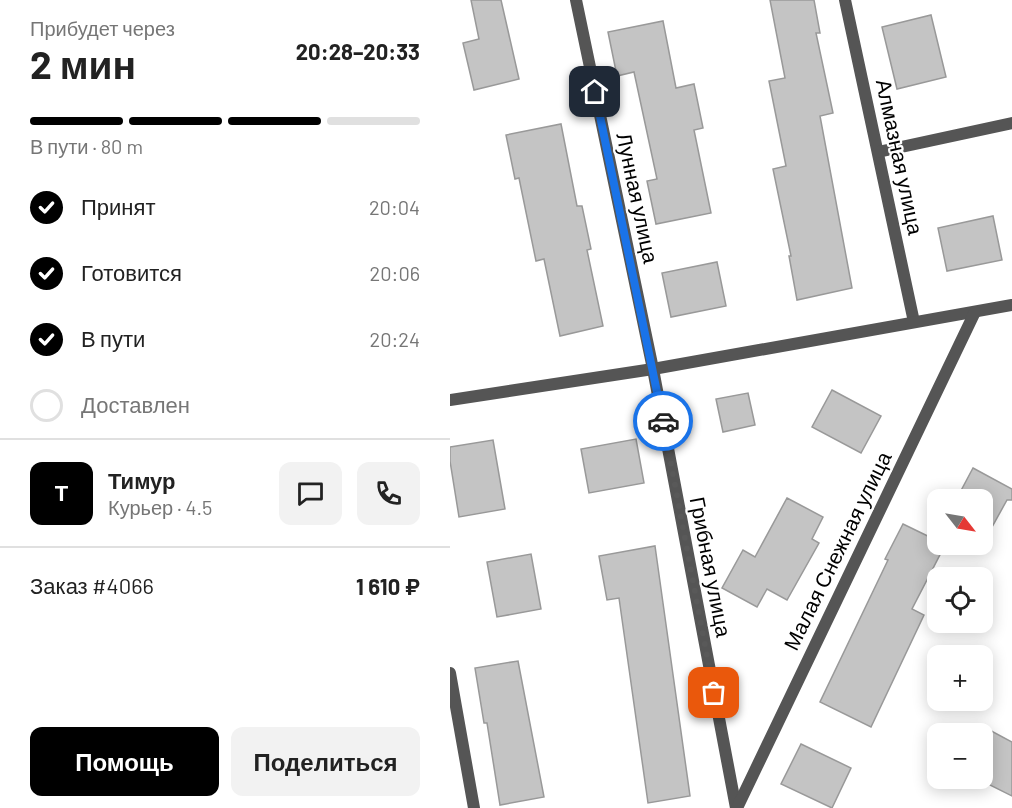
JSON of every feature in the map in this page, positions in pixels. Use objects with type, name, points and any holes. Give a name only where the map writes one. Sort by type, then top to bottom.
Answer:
[{"type":"street","name":"Лунная улица","points":[[576,0],[653,369]]},
{"type":"street","name":"Алмазная улица","points":[[845,0],[914,322]]},
{"type":"street","points":[[878,152],[1012,123]]},
{"type":"street","points":[[450,400],[653,369],[1012,305]]},
{"type":"street","name":"Малая Снежная улица","points":[[737,808],[975,312]]},
{"type":"street","name":"Грибная улица","points":[[653,369],[737,808]]},
{"type":"street","points":[[450,673],[474,808]]},
{"type":"building","points":[[471,0],[501,0],[519,79],[474,90],[463,43],[479,39]]},
{"type":"building","points":[[770,0],[814,0],[820,33],[816,33],[833,113],[820,116],[852,288],[797,300],[789,256],[791,256],[773,169],[786,166],[769,81],[785,78]]},
{"type":"building","points":[[931,15],[946,77],[897,89],[882,27]]},
{"type":"building","points":[[663,21],[676,88],[694,84],[703,128],[694,130],[711,213],[656,224],[647,181],[657,179],[634,72],[617,76],[608,32]]},
{"type":"building","points":[[561,124],[577,206],[582,206],[591,249],[587,250],[603,326],[560,336],[544,259],[536,261],[519,178],[515,179],[506,135]]},
{"type":"building","points":[[993,216],[1002,260],[947,271],[938,228]]},
{"type":"building","points":[[717,262],[726,306],[671,317],[662,273]]},
{"type":"building","points":[[832,390],[881,416],[861,453],[812,427]]},
{"type":"building","points":[[748,393],[755,425],[723,432],[716,399]]},
{"type":"building","points":[[636,439],[644,483],[589,493],[581,449]]},
{"type":"building","points":[[493,440],[505,509],[459,517],[450,447]]},
{"type":"building","points":[[973,468],[1012,489],[1012,500],[1007,500],[993,525],[993,489],[962,489]]},
{"type":"building","points":[[787,498],[823,517],[812,539],[819,543],[787,600],[767,589],[757,607],[722,588],[743,550],[755,557]]},
{"type":"building","points":[[903,524],[927,536],[927,555],[940,555],[934,567],[927,567],[927,580],[912,609],[924,615],[871,727],[820,702],[888,560],[885,559]]},
{"type":"building","points":[[655,546],[690,796],[648,803],[619,598],[607,600],[599,556]]},
{"type":"building","points":[[531,554],[541,609],[497,617],[487,562]]},
{"type":"building","points":[[518,661],[544,797],[500,805],[487,723],[484,723],[475,668]]},
{"type":"building","points":[[993,732],[1012,742],[1012,796],[993,786]]},
{"type":"building","points":[[801,744],[851,768],[832,808],[781,784]]},
{"type":"way so far","points":[[663,421],[714,693]]},
{"type":"route","points":[[595,92],[663,421]]}]
